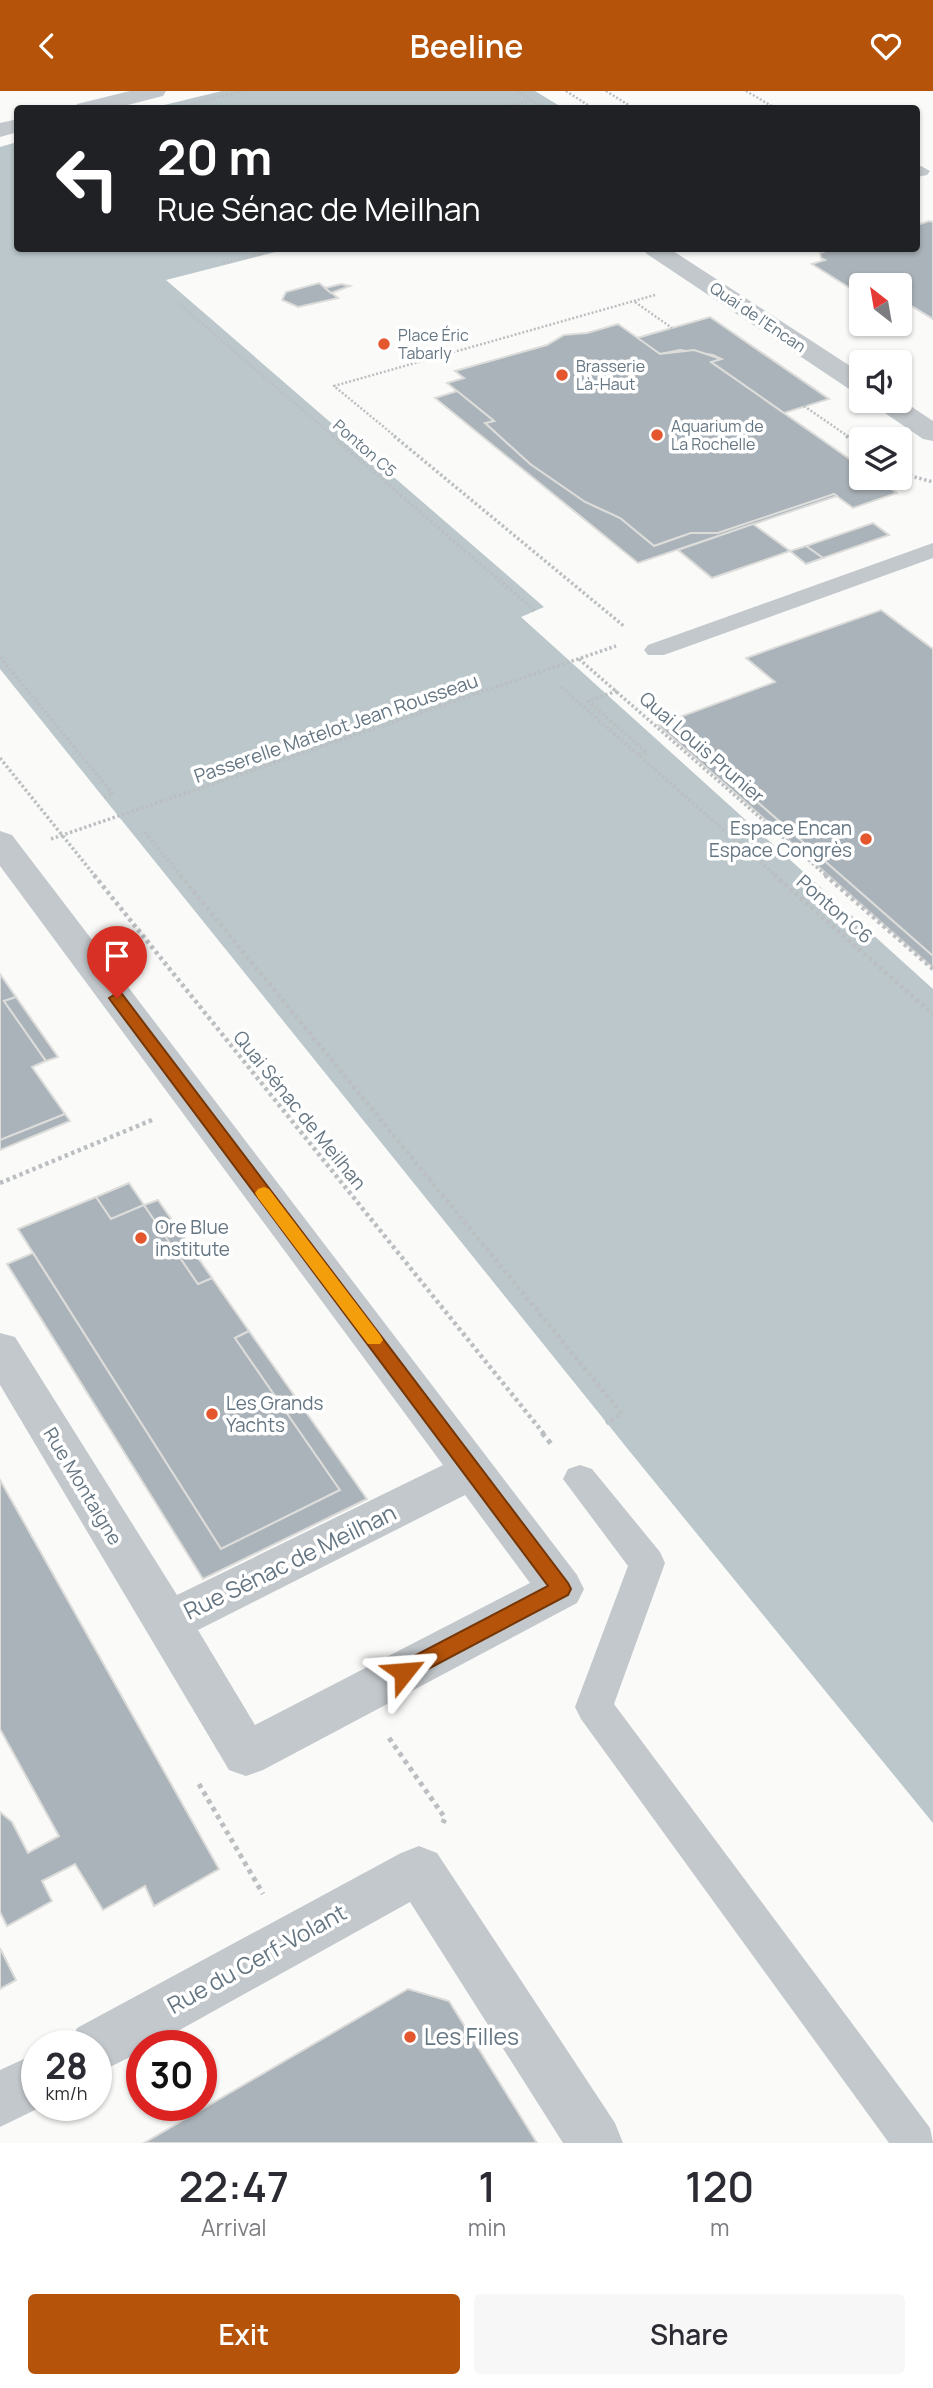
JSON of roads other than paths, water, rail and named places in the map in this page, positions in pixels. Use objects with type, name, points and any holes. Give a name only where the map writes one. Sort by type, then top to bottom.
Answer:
[{"type":"street","points":[[101,105],[155,91]]},
{"type":"street","name":"Quai de l'Encan","points":[[660,252],[849,377]]},
{"type":"street","points":[[903,413],[933,433]]},
{"type":"street","name":"Rue Sénac de Meilhan","points":[[0,842],[473,1471],[561,1589],[246,1754],[167,1622],[473,1471]]},
{"type":"street","name":"Rue Montaigne","points":[[0,1349],[167,1622]]},
{"type":"street","name":"Rue du Cerf-Volant","points":[[112,2038],[419,1870],[594,2143]]},
{"type":"street","points":[[0,2100],[21,2089]]},
{"type":"lane","points":[[656,650],[933,549]]},
{"type":"lane","points":[[580,1479],[647,1563],[594,1707],[915,2143]]},
{"type":"place","name":"Place Éric Tabarly","points":[[384,344]]},
{"type":"place","name":"Brasserie Là-Haut","points":[[562,375]]},
{"type":"place","name":"Aquarium de La Rochelle","points":[[657,435]]},
{"type":"place","name":"Espace Encan Espace Congrès","points":[[866,839]]},
{"type":"place","name":"Ore Blue institute","points":[[141,1238]]},
{"type":"place","name":"Les Grands Yachts","points":[[212,1414]]},
{"type":"place","name":"Les Filles","points":[[410,2037]]}]
